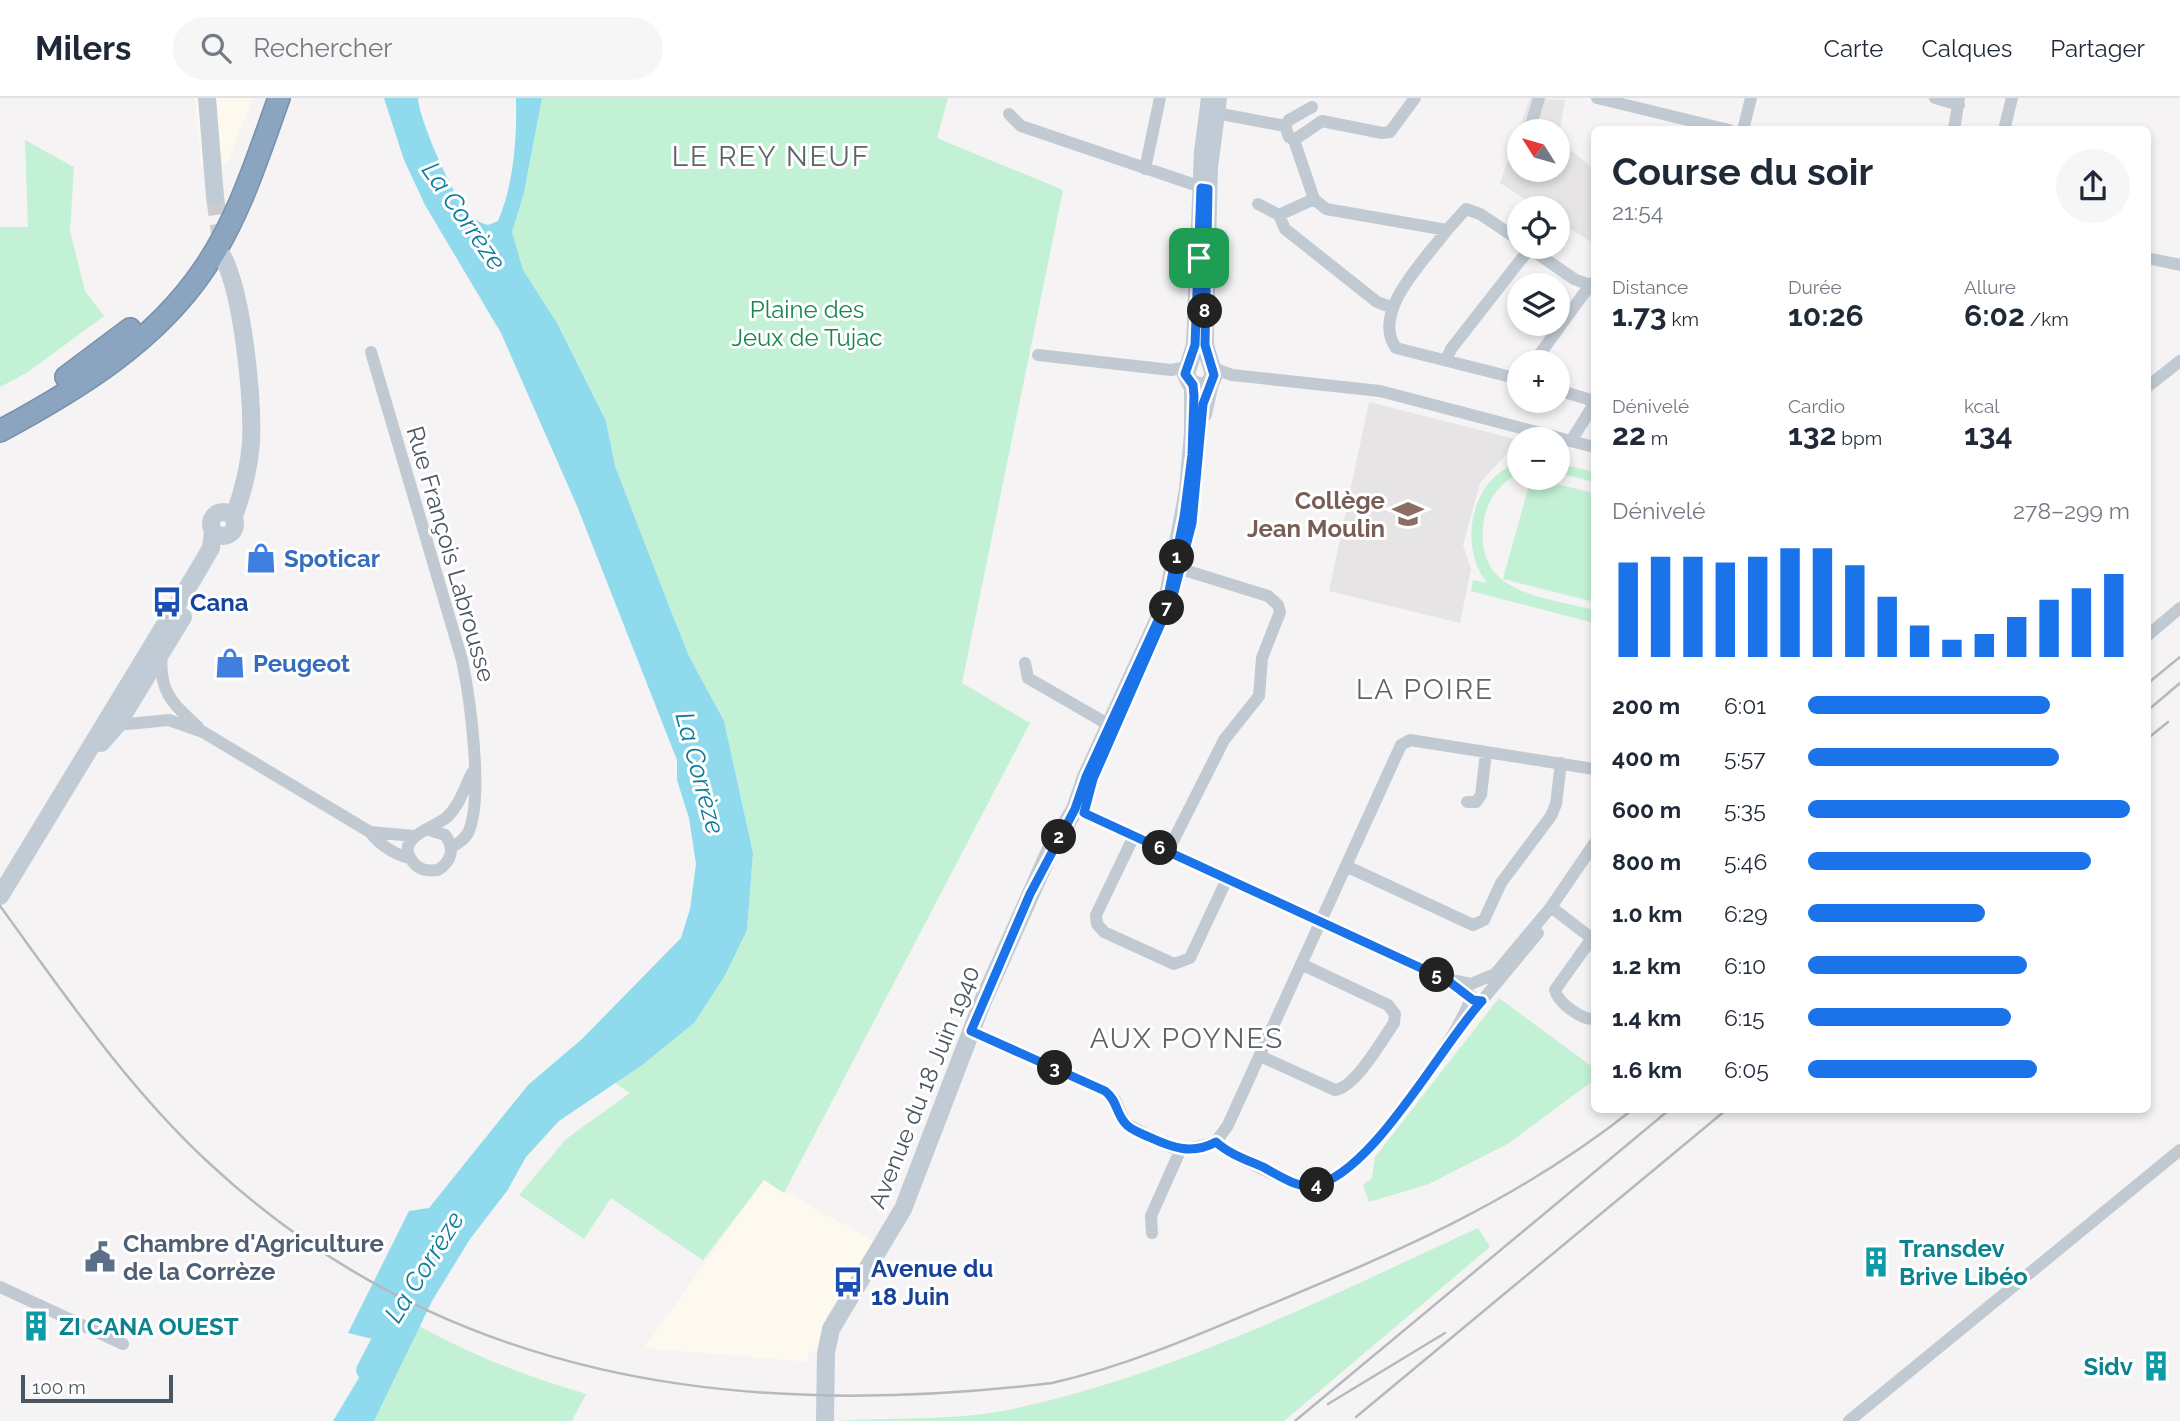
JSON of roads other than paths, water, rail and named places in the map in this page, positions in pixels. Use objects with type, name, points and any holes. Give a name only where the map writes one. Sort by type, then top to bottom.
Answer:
[{"type":"highway","points":[[0,415],[72,373],[117,340],[176,283],[200,251],[229,192],[265,98]]},
{"type":"highway","points":[[0,431],[82,383],[116,359],[158,324],[184,295],[204,270],[234,213],[279,98]]},
{"type":"street","points":[[207,98],[215,197]]},
{"type":"street","points":[[1144,169],[1160,98]]},
{"type":"street","points":[[1294,140],[1322,121],[1390,132],[1415,98]]},
{"type":"street","points":[[1533,119],[1539,98]]},
{"type":"street","points":[[1597,98],[1712,126]]},
{"type":"street","points":[[1744,126],[1751,98]]},
{"type":"street","points":[[1936,98],[1959,101],[1955,126]]},
{"type":"street","points":[[1998,126],[2005,98]]},
{"type":"street","points":[[2005,126],[2012,98]]},
{"type":"street","points":[[1285,126],[1311,102],[1321,113],[1322,121]]},
{"type":"street","points":[[1214,105],[1285,126]]},
{"type":"street","name":"Avenue du 18 Juin 1940","points":[[973,1032],[1079,811],[1086,777],[1113,727],[1173,596],[1181,569],[1192,523],[1203,404],[1195,345],[1204,189],[1203,142],[1214,105]]},
{"type":"street","points":[[1009,114],[1021,126],[1204,189]]},
{"type":"street","points":[[1285,126],[1289,137],[1294,140],[1314,199],[1326,209],[1447,230]]},
{"type":"street","points":[[1279,215],[1314,199]]},
{"type":"street","points":[[1258,204],[1279,215],[1285,229],[1377,302],[1391,307]]},
{"type":"street","points":[[1507,232],[1480,214],[1466,209],[1447,230],[1391,307],[1389,338],[1396,348],[1507,376]]},
{"type":"street","points":[[0,896],[82,763],[133,693],[221,534],[247,473],[251,417],[237,304],[229,269],[223,257],[221,270],[240,433],[228,514]]},
{"type":"street","points":[[1446,360],[1451,349],[1516,259]]},
{"type":"street","points":[[1546,259],[1574,279],[1591,283]]},
{"type":"street","points":[[2151,259],[2180,265]]},
{"type":"street","points":[[1543,350],[1591,284]]},
{"type":"street","name":"Rue François Labrousse","points":[[165,690],[169,701],[203,732],[370,832],[393,851],[410,858],[422,870],[438,870],[449,860],[451,847],[460,843],[468,834],[474,770],[469,695],[462,660],[371,352]]},
{"type":"street","points":[[1038,355],[1380,391],[1591,446]]},
{"type":"street","points":[[2151,384],[2180,361]]},
{"type":"street","name":"Avenue du 18 Juin 1940","points":[[1113,727],[1169,591],[1188,490],[1197,373]]},
{"type":"street","points":[[1570,394],[1591,402]]},
{"type":"street","points":[[1571,441],[1591,408]]},
{"type":"street","points":[[1168,851],[1224,740],[1259,696],[1262,659],[1280,612],[1278,604],[1268,596],[1181,569]]},
{"type":"street","points":[[2151,633],[2180,608]]},
{"type":"street","points":[[133,693],[165,690],[159,645]]},
{"type":"street","points":[[114,718],[159,645]]},
{"type":"street","points":[[1025,663],[1028,678],[1113,727]]},
{"type":"street","points":[[133,693],[144,721]]},
{"type":"street","name":"Rue François Labrousse","points":[[114,718],[169,720],[203,732]]},
{"type":"street","points":[[973,1032],[1105,1091],[1115,1100],[1121,1118],[1130,1128],[1181,1151],[1216,1142],[1228,1125],[1401,745],[1410,740],[1591,769]]},
{"type":"street","points":[[1467,802],[1476,802],[1480,795],[1486,753]]},
{"type":"street","points":[[1346,866],[1473,925],[1484,920],[1501,883],[1551,816],[1556,804],[1561,764]]},
{"type":"street","points":[[450,813],[474,770]]},
{"type":"street","points":[[410,858],[410,843],[420,833],[450,813],[472,808]]},
{"type":"street","points":[[1079,811],[1476,992]]},
{"type":"street","name":"Avenue du 18 Juin 1940","points":[[825,1421],[828,1366],[826,1353],[835,1321],[903,1209],[1030,894],[1079,811]]},
{"type":"street","points":[[420,833],[439,831],[451,847]]},
{"type":"street","name":"Rue François Labrousse","points":[[370,832],[420,833]]},
{"type":"street","points":[[1134,836],[1097,915],[1097,924],[1104,932],[1174,964],[1185,962],[1190,958],[1227,879]]},
{"type":"street","points":[[1553,909],[1591,849]]},
{"type":"street","points":[[1216,1142],[1236,1155],[1306,1186],[1322,1183],[1352,1166],[1374,1144],[1460,1026],[1476,992],[1553,909],[1591,862]]},
{"type":"street","points":[[1553,909],[1591,938]]},
{"type":"street","points":[[1591,942],[1555,990],[1559,999],[1586,1019],[1591,1019]]},
{"type":"street","points":[[1260,1056],[1335,1090],[1341,1089],[1351,1082],[1394,1023],[1395,1014],[1388,1005],[1301,964]]},
{"type":"street","points":[[1849,1421],[2180,1150]]},
{"type":"street","points":[[1152,1233],[1151,1216],[1181,1151]]},
{"type":"street","points":[[0,1287],[122,1344]]},
{"type":"water","points":[[384,98],[418,98],[431,140],[455,192],[471,216],[488,225],[498,221],[508,192],[515,145],[516,98],[542,98],[524,193],[512,232],[523,270],[557,323],[606,421],[615,466],[669,606],[689,656],[724,721],[753,853],[747,930],[724,977],[694,1023],[642,1065],[559,1121],[526,1157],[507,1191],[470,1239],[432,1301],[374,1421],[333,1421],[381,1341],[348,1333],[409,1211],[429,1208],[528,1085],[582,1039],[681,938],[690,909],[696,864],[689,818],[677,780],[677,760],[577,506],[501,333],[425,205],[404,160]]},
{"type":"waterway","name":"La Corrèze","points":[[365,1370],[391,1321]]},
{"type":"tunnel","points":[[215,197],[222,247]]},
{"type":"railway","points":[[2151,681],[2180,657]]},
{"type":"railway","points":[[2151,708],[2180,683]]},
{"type":"railway","points":[[2151,736],[2168,722]]},
{"type":"railway","points":[[0,906],[98,1039],[179,1134],[209,1163],[300,1237],[396,1295],[497,1339],[602,1369],[710,1388],[822,1395],[936,1393],[1052,1383],[1105,1369],[1232,1321],[1452,1224],[1543,1172],[1628,1113]]},
{"type":"railway","points":[[1295,1421],[1665,1113]]},
{"type":"railway","points":[[1356,1417],[1722,1113]]},
{"type":"railway","points":[[1328,1404],[1445,1333]]},
{"type":"place","name":"Collège Jean Moulin","points":[[1408,514]]},
{"type":"place","name":"Spoticar","points":[[261,558]]},
{"type":"place","name":"Cana","points":[[167,602]]},
{"type":"place","name":"Peugeot","points":[[230,663]]},
{"type":"place","name":"Chambre d'Agriculture de la Corrèze","points":[[100,1257]]},
{"type":"place","name":"Transdev Brive Libéo","points":[[1876,1262]]},
{"type":"place","name":"Avenue du 18 Juin","points":[[848,1282]]},
{"type":"place","name":"ZI CANA OUEST","points":[[36,1326]]},
{"type":"place","name":"Sidv","points":[[2156,1366]]},
{"type":"district","name":"LE REY NEUF","points":[[771,156]]},
{"type":"district","name":"LA POIRE","points":[[1425,689]]},
{"type":"district","name":"AUX POYNES","points":[[1187,1038]]},
{"type":"park label","name":"Plaine des Jeux de Tujac","points":[[807,323]]}]
